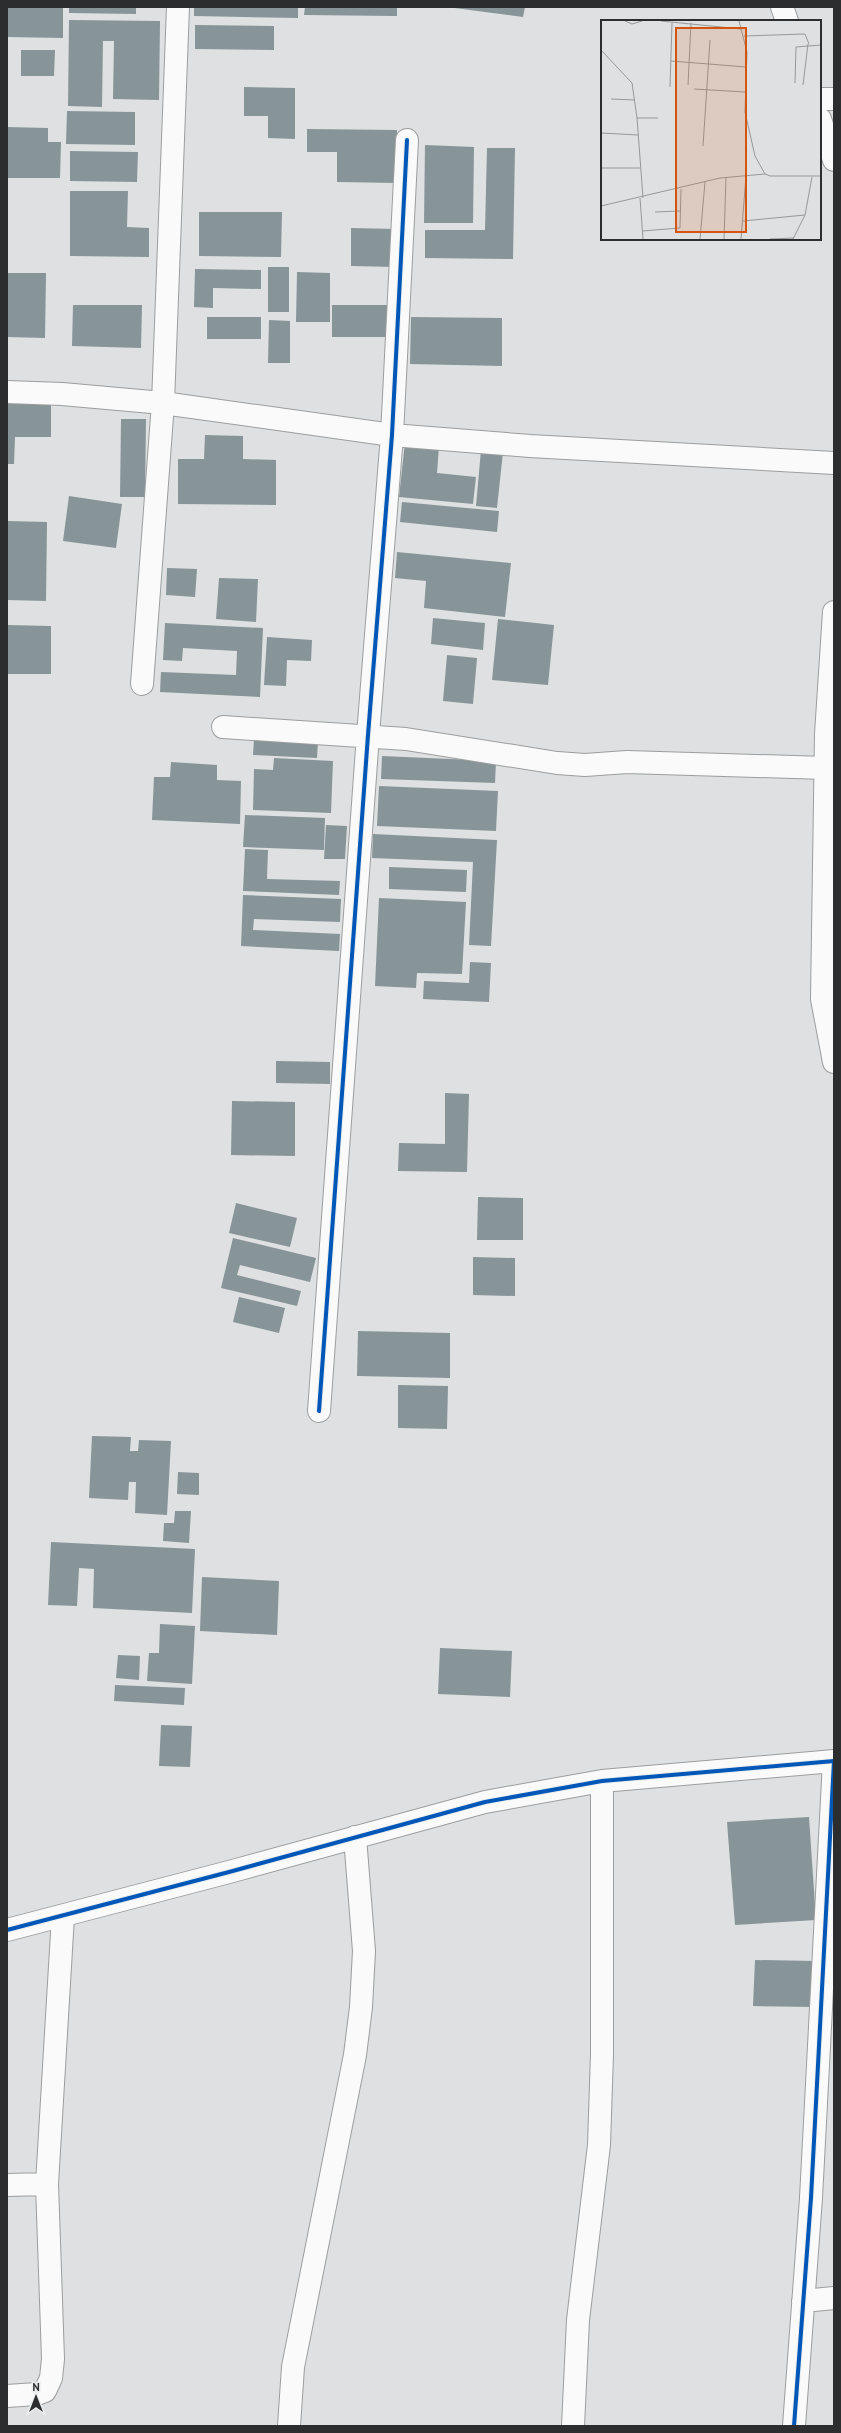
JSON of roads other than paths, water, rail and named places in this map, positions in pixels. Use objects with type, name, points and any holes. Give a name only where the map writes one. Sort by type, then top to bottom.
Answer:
[{"type":"street","points":[[142,684],[163,403],[178,7]]},
{"type":"street","points":[[782,7],[787,20]]},
{"type":"street","points":[[821,99],[834,99]]},
{"type":"street","points":[[821,122],[834,160]]},
{"type":"street","points":[[319,1411],[368,735],[392,435],[407,140]]},
{"type":"street","points":[[7,392],[62,394],[163,403],[392,435],[538,446],[834,463]]},
{"type":"street","points":[[834,612],[826,768],[822,999],[834,1062]]},
{"type":"street","points":[[223,727],[368,735],[557,763],[585,765],[627,762],[826,768]]},
{"type":"street","points":[[7,1930],[485,1802],[602,1781],[834,1761],[811,2198],[794,2426]]},
{"type":"street","points":[[573,2426],[578,2320],[599,2145],[602,2054],[602,1781]]},
{"type":"street","points":[[289,2426],[293,2367],[355,2056],[361,2007],[364,1951],[355,1837]]},
{"type":"street","points":[[7,2396],[36,2394],[45,2391],[51,2378],[53,2359],[47,2184],[63,1916]]},
{"type":"street","points":[[7,2186],[47,2184]]},
{"type":"street","points":[[803,2301],[834,2298]]}]
